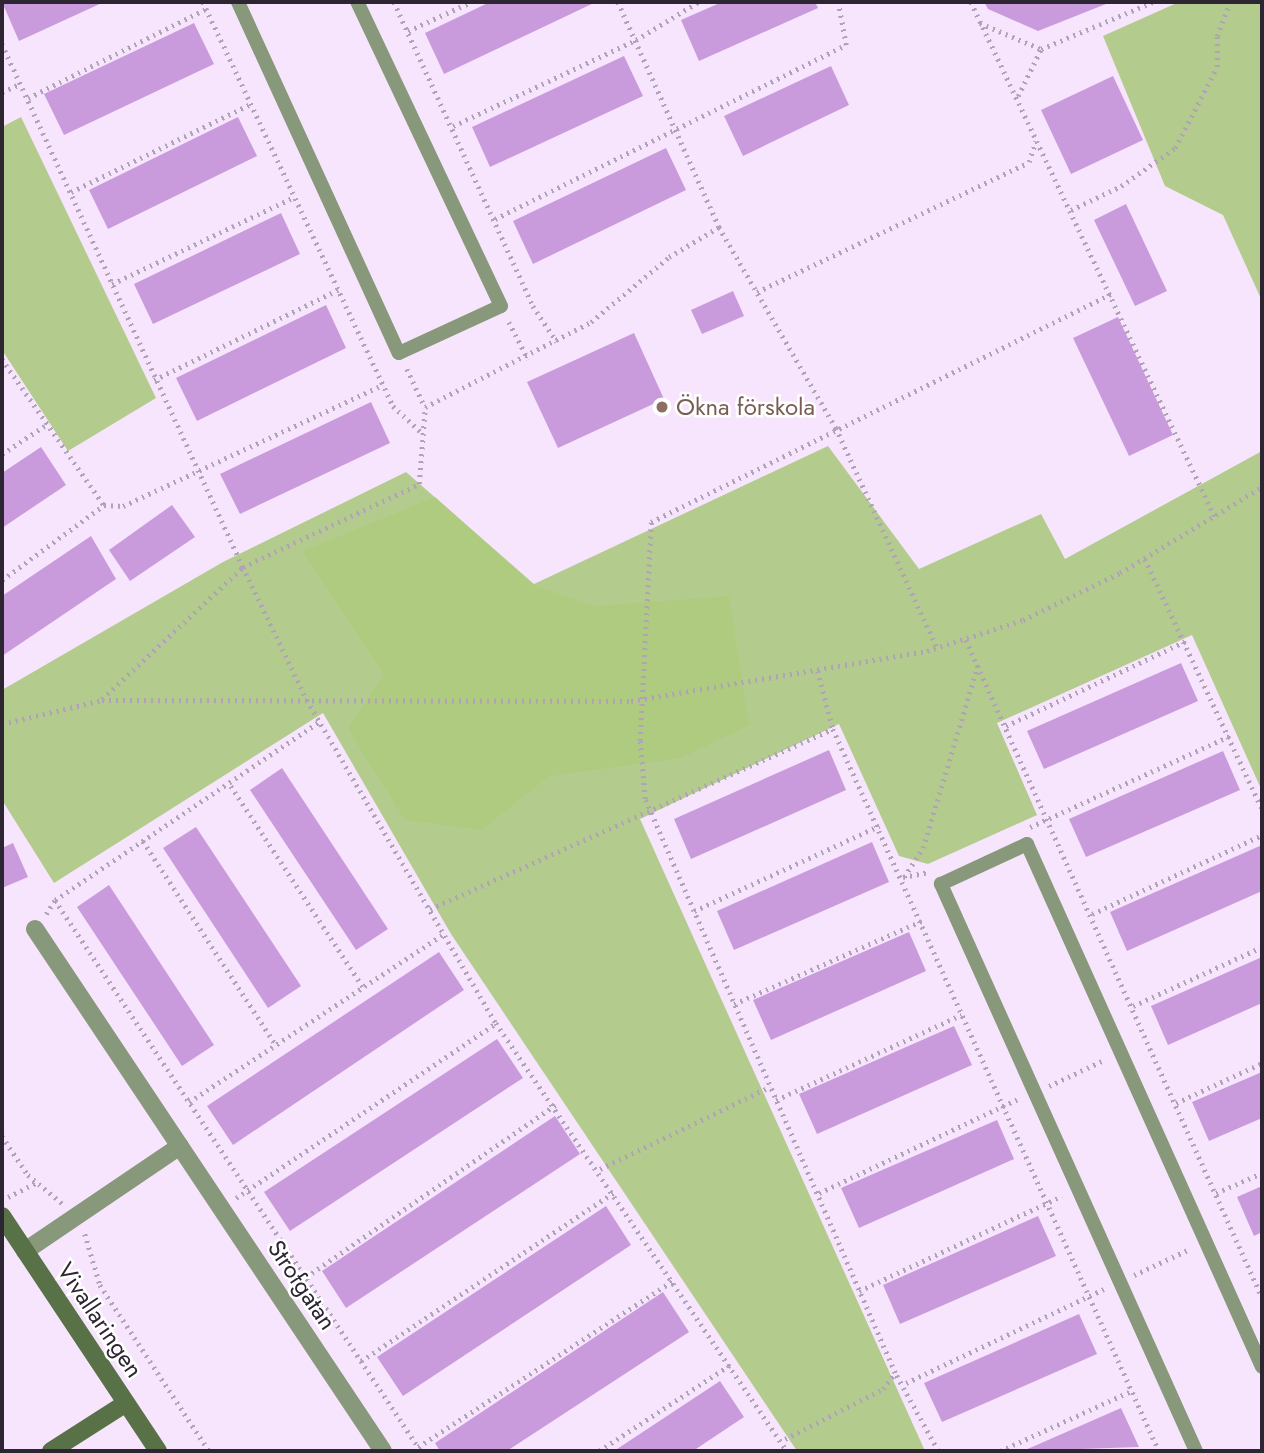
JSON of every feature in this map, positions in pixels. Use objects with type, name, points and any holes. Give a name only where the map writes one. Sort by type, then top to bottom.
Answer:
[{"type":"street","name":"Strofgatan","points":[[35,929],[383,1451]]},
{"type":"street","points":[[25,1251],[180,1146]]},
{"type":"street","name":"Vivallaringen","points":[[3,1207],[25,1251],[158,1451]]},
{"type":"street","points":[[51,1451],[126,1403]]},
{"type":"lane","points":[[237,2],[399,353],[501,306],[356,2]]},
{"type":"lane","points":[[1196,1451],[941,884],[1027,844],[1262,1367]]},
{"type":"path","points":[[202,2],[383,385],[405,423],[423,435]]},
{"type":"path","points":[[394,2],[495,219],[557,342]]},
{"type":"path","points":[[408,31],[471,2]]},
{"type":"path","points":[[618,2],[719,227],[836,428],[937,648]]},
{"type":"path","points":[[453,127],[636,40],[698,2]]},
{"type":"path","points":[[495,219],[677,133],[846,45],[838,2]]},
{"type":"path","points":[[971,2],[1018,96],[1036,141],[1215,517]]},
{"type":"path","points":[[1018,96],[1041,49],[1153,2]]},
{"type":"path","points":[[1071,210],[1121,186],[1175,148],[1217,66],[1217,36],[1230,2]]},
{"type":"path","points":[[28,98],[206,9]]},
{"type":"path","points":[[980,23],[1041,49]]},
{"type":"path","points":[[2,44],[197,472],[319,722],[496,1023],[600,1169],[613,1193],[730,1365],[785,1439],[788,1451]]},
{"type":"path","points":[[2,92],[21,84]]},
{"type":"path","points":[[71,192],[251,104]]},
{"type":"path","points":[[757,292],[1029,162],[1036,141]]},
{"type":"path","points":[[112,284],[294,197]]},
{"type":"path","points":[[425,407],[528,359],[557,342],[719,227]]},
{"type":"path","points":[[154,380],[338,290]]},
{"type":"path","points":[[938,1451],[906,1383],[895,1373],[819,1192],[650,815],[640,769],[651,522],[1111,294]]},
{"type":"path","points":[[501,306],[528,359]]},
{"type":"path","points":[[102,700],[243,567],[419,484],[425,407],[399,353]]},
{"type":"path","points":[[2,359],[104,505]]},
{"type":"path","points":[[2,580],[104,505],[123,506],[383,385]]},
{"type":"path","points":[[2,454],[46,425]]},
{"type":"path","points":[[2,724],[102,700],[307,700],[535,705],[642,699],[818,671],[966,640],[1145,559],[1262,487]]},
{"type":"path","points":[[1145,559],[1262,809]]},
{"type":"path","points":[[966,640],[1049,818],[1262,1297]]},
{"type":"path","points":[[1006,726],[1185,641]]},
{"type":"path","points":[[903,877],[923,848],[978,666]]},
{"type":"path","points":[[818,671],[833,729],[903,877],[961,1015],[1159,1451]]},
{"type":"path","points":[[35,929],[55,900],[231,786],[319,722]]},
{"type":"path","points":[[430,909],[650,815],[833,729]]},
{"type":"path","points":[[1049,818],[1230,736]]},
{"type":"path","points":[[231,786],[363,987]]},
{"type":"path","points":[[695,911],[879,826]]},
{"type":"path","points":[[1092,914],[1262,835]]},
{"type":"path","points":[[143,841],[276,1045]]},
{"type":"path","points":[[55,900],[420,1449],[673,1281]]},
{"type":"path","points":[[734,1004],[921,920]]},
{"type":"path","points":[[189,1102],[442,935]]},
{"type":"path","points":[[1133,1006],[1262,947]]},
{"type":"path","points":[[776,1100],[961,1015]]},
{"type":"path","points":[[248,1190],[496,1023]]},
{"type":"path","points":[[819,1192],[1148,1041]]},
{"type":"path","points":[[1176,1103],[1262,1063]]},
{"type":"path","points":[[600,1169],[770,1087]]},
{"type":"path","points":[[306,1277],[555,1105]]},
{"type":"path","points":[[2,1136],[38,1182],[67,1210]]},
{"type":"path","points":[[1216,1193],[1262,1173]]},
{"type":"path","points":[[3,1207],[38,1182]]},
{"type":"path","points":[[859,1291],[1078,1189]]},
{"type":"path","points":[[361,1361],[613,1193]]},
{"type":"path","points":[[906,1383],[1232,1229]]},
{"type":"path","points":[[82,1230],[100,1285],[209,1451]]},
{"type":"path","points":[[599,1451],[730,1365]]},
{"type":"path","points":[[785,1439],[883,1389],[895,1373]]},
{"type":"path","points":[[1000,1451],[1131,1391]]},
{"type":"green space","points":[[1179,2],[1262,2],[1262,301],[1223,215],[1165,186],[1103,36]]},
{"type":"green space","points":[[21,117],[156,398],[68,451],[2,350],[2,127]]},
{"type":"green space","points":[[828,446],[919,569],[1041,514],[1065,559],[1262,451],[1262,791],[1192,635],[997,723],[1037,815],[928,864],[899,856],[839,724],[640,819],[925,1451],[797,1451],[451,934],[323,713],[54,883],[2,800],[2,690],[223,562],[406,472],[534,584]]},
{"type":"green space","points":[[435,497],[533,585],[596,606],[729,596],[749,725],[681,758],[550,776],[481,830],[405,820],[348,729],[384,675],[303,551]]},
{"type":"building","points":[[2,2],[104,2],[19,41]]},
{"type":"building","points":[[490,2],[596,2],[444,74],[425,33]]},
{"type":"building","points":[[722,2],[815,2],[818,8],[699,61],[681,20]]},
{"type":"building","points":[[984,2],[1111,2],[1038,31],[988,9]]},
{"type":"building","points":[[194,23],[214,64],[64,135],[44,94]]},
{"type":"building","points":[[624,56],[643,96],[490,167],[472,127]]},
{"type":"building","points":[[831,66],[849,105],[743,156],[724,116]]},
{"type":"building","points":[[1113,76],[1143,140],[1071,174],[1041,110]]},
{"type":"building","points":[[238,117],[257,156],[108,229],[89,190]]},
{"type":"building","points":[[666,148],[686,190],[533,264],[513,221]]},
{"type":"building","points":[[1126,204],[1167,291],[1135,306],[1094,220]]},
{"type":"building","points":[[281,213],[300,254],[153,324],[134,284]]},
{"type":"building","points":[[733,291],[744,316],[702,334],[691,310]]},
{"type":"building","points":[[326,305],[346,348],[197,421],[176,378]]},
{"type":"building","points":[[1118,317],[1173,435],[1129,456],[1073,338]]},
{"type":"building","points":[[634,333],[664,399],[558,448],[527,382]]},
{"type":"building","points":[[371,402],[390,443],[240,514],[220,474]]},
{"type":"building","points":[[41,447],[66,485],[2,528],[2,473]]},
{"type":"building","points":[[172,505],[195,537],[130,581],[109,550]]},
{"type":"building","points":[[91,536],[116,579],[2,656],[2,596]]},
{"type":"building","points":[[1181,663],[1198,701],[1044,769],[1027,731]]},
{"type":"building","points":[[829,750],[846,790],[691,859],[674,819]]},
{"type":"building","points":[[1223,751],[1240,790],[1086,857],[1069,819]]},
{"type":"building","points":[[282,768],[388,929],[356,950],[250,790]]},
{"type":"building","points":[[196,827],[301,986],[268,1008],[163,848]]},
{"type":"building","points":[[872,842],[889,882],[734,950],[717,911]]},
{"type":"building","points":[[13,843],[28,877],[2,888],[2,848]]},
{"type":"building","points":[[1262,845],[1262,891],[1127,951],[1110,912]]},
{"type":"building","points":[[109,885],[214,1045],[182,1066],[77,907]]},
{"type":"building","points":[[909,932],[926,971],[771,1040],[753,1000]]},
{"type":"building","points":[[439,952],[464,990],[233,1145],[207,1106]]},
{"type":"building","points":[[1262,957],[1262,1003],[1168,1045],[1151,1006]]},
{"type":"building","points":[[954,1026],[972,1065],[817,1134],[799,1094]]},
{"type":"building","points":[[497,1039],[523,1078],[290,1231],[264,1192]]},
{"type":"building","points":[[1262,1072],[1262,1118],[1209,1141],[1192,1102]]},
{"type":"building","points":[[555,1116],[580,1154],[346,1308],[322,1271]]},
{"type":"building","points":[[997,1120],[1014,1159],[859,1228],[841,1188]]},
{"type":"building","points":[[1262,1186],[1262,1232],[1254,1236],[1237,1197]]},
{"type":"building","points":[[606,1206],[631,1245],[403,1396],[377,1357]]},
{"type":"building","points":[[1038,1216],[1056,1256],[900,1324],[883,1285]]},
{"type":"building","points":[[663,1292],[689,1332],[507,1451],[440,1451],[435,1443]]},
{"type":"building","points":[[1079,1314],[1097,1354],[942,1422],[924,1383]]},
{"type":"building","points":[[720,1381],[744,1417],[693,1451],[614,1451]]},
{"type":"building","points":[[1121,1408],[1139,1447],[1023,1451]]},
{"type":"place","name":"Ökna förskola","points":[[662,407]]}]
